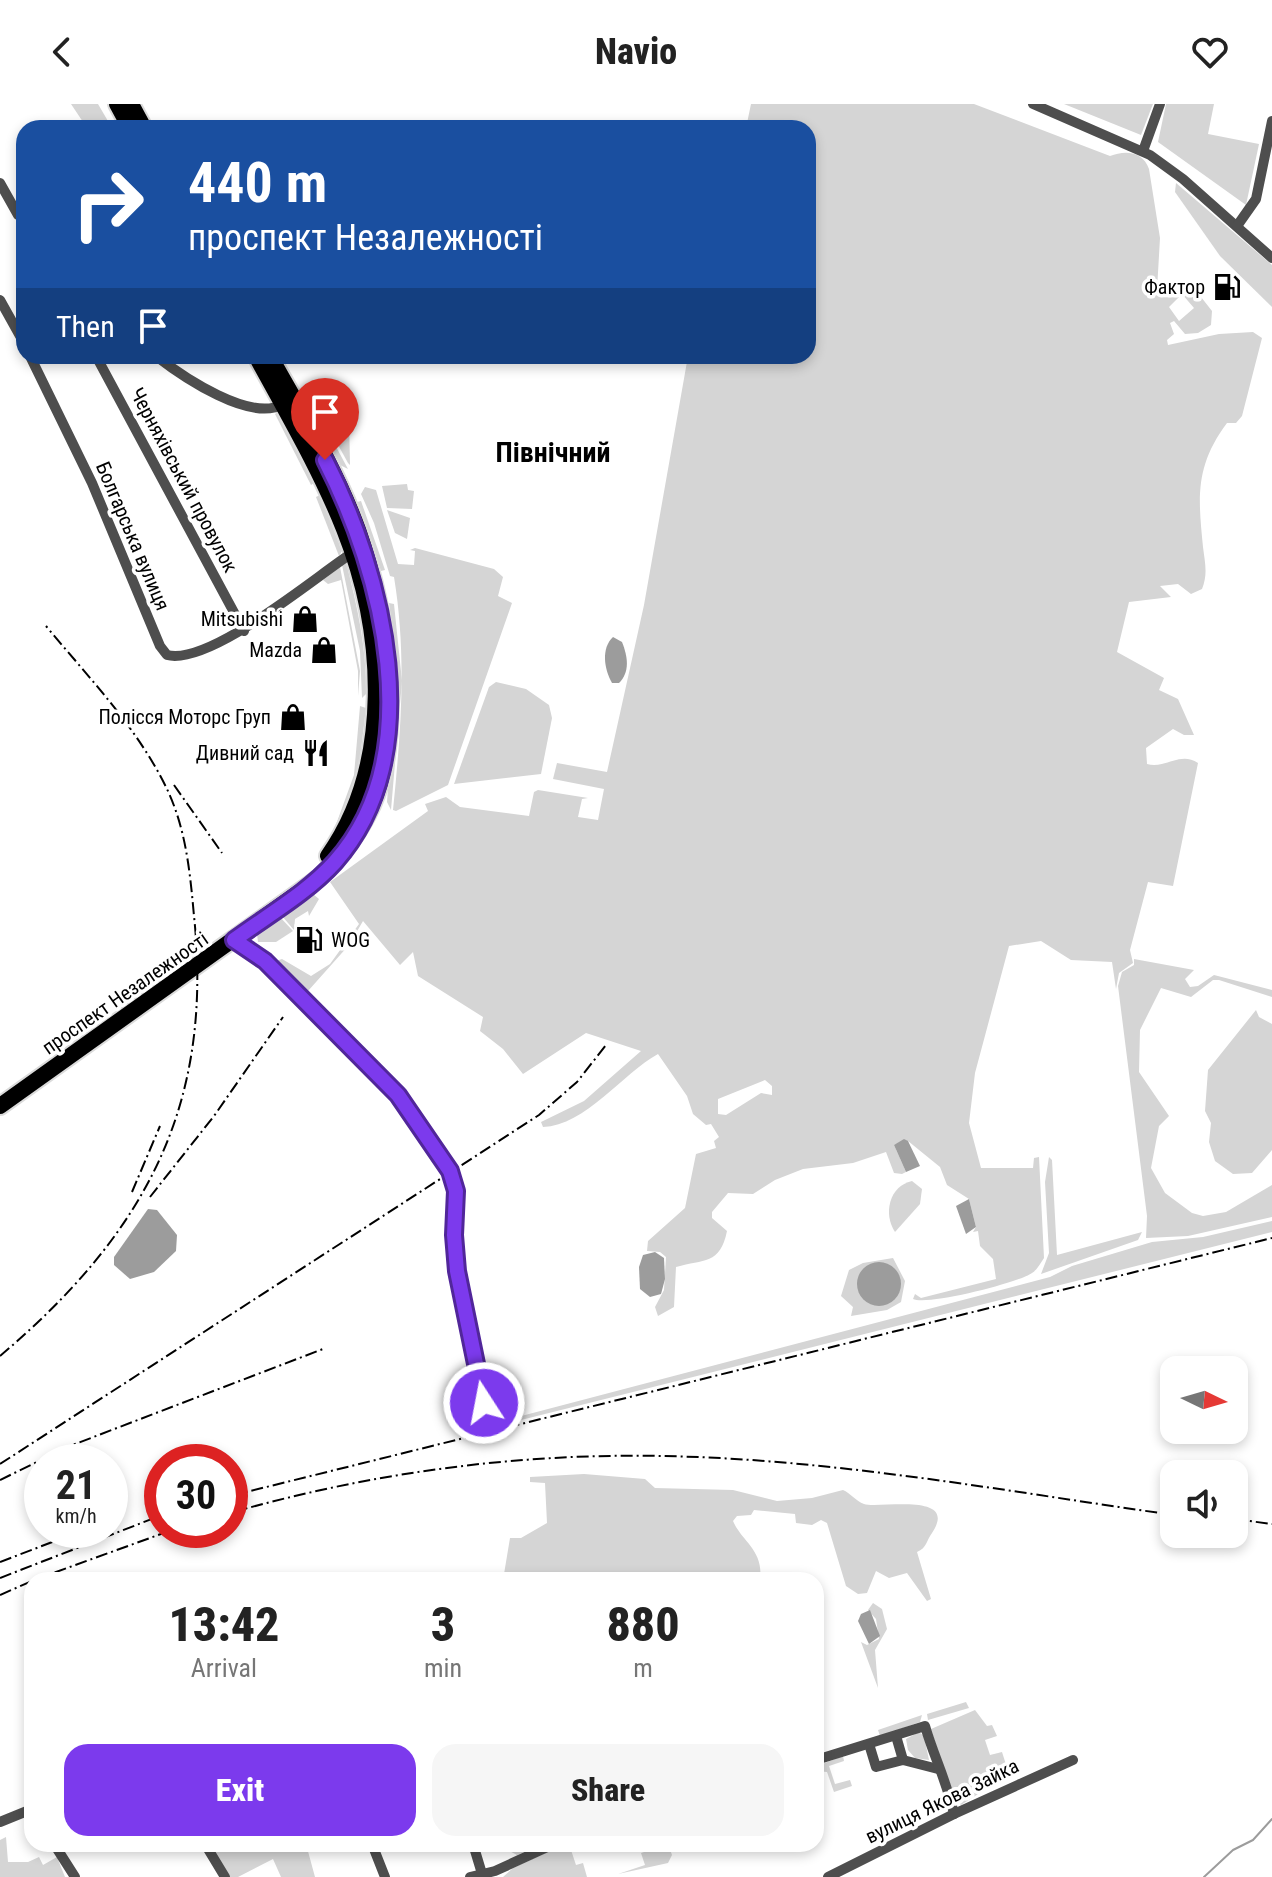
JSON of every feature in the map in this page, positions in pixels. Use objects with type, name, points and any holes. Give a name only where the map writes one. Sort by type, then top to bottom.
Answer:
[{"type":"main road","name":"проспект Незалежності","points":[[0,1106],[231,937],[326,859],[362,794],[372,742],[375,669],[365,602],[352,553],[322,478],[260,364]]},
{"type":"main road","name":"проспект Незалежності","points":[[0,1095],[319,878],[357,832],[378,786],[387,717],[388,676],[382,626],[361,541],[337,482],[274,364]]},
{"type":"street","points":[[1033,104],[1057,109],[1143,151],[1183,179],[1272,258]]},
{"type":"street","points":[[1143,151],[1160,104]]},
{"type":"street","points":[[1237,226],[1256,199],[1272,121]]},
{"type":"street","points":[[0,183],[16,211]]},
{"type":"street","points":[[0,300],[16,329]]},
{"type":"street","name":"Болгарська вулиця","points":[[34,364],[92,483],[164,653],[178,656],[244,631]]},
{"type":"street","name":"Черняхівський провулок","points":[[100,364],[244,631]]},
{"type":"street","points":[[167,364],[192,383],[224,397],[265,411],[283,404]]},
{"type":"street","points":[[244,631],[352,553]]},
{"type":"street","points":[[231,937],[265,961],[398,1095],[450,1171],[456,1191],[454,1235],[457,1271],[481,1392],[489,1409]]},
{"type":"street","points":[[824,1758],[925,1726],[938,1769],[945,1777],[954,1814]]},
{"type":"street","points":[[896,1736],[903,1760]]},
{"type":"street","points":[[869,1744],[876,1767],[903,1760],[938,1769]]},
{"type":"street","name":"вулиця Якова Зайка","points":[[828,1877],[954,1814],[1073,1760]]},
{"type":"street","points":[[0,1822],[24,1812]]},
{"type":"street","points":[[59,1852],[75,1877]]},
{"type":"street","points":[[210,1852],[225,1877]]},
{"type":"street","points":[[375,1852],[385,1877]]},
{"type":"street","points":[[474,1852],[478,1876],[537,1852]]},
{"type":"street","points":[[496,1877],[506,1866]]},
{"type":"shaded area","points":[[71,104],[98,104],[107,120],[82,120]]},
{"type":"shaded area","points":[[751,104],[974,104],[1110,156],[1122,153],[1138,155],[1146,163],[1160,238],[1157,290],[1171,285],[1194,288],[1212,311],[1211,325],[1198,333],[1185,334],[1174,321],[1170,323],[1174,334],[1167,340],[1168,345],[1219,334],[1253,332],[1262,338],[1242,416],[1236,423],[1227,423],[1204,468],[1200,497],[1206,568],[1202,589],[1191,594],[1178,584],[1160,586],[1171,597],[1129,602],[1117,652],[1164,678],[1159,690],[1178,699],[1194,735],[1184,735],[1173,729],[1146,748],[1147,764],[1179,759],[1198,763],[1173,886],[1148,882],[1130,950],[1133,963],[1119,973],[1116,989],[1112,962],[1071,960],[1041,941],[1009,946],[975,1073],[969,1123],[981,1168],[1033,1168],[1034,1158],[1039,1157],[1044,1258],[1032,1273],[972,1292],[936,1299],[913,1299],[915,1294],[921,1298],[996,1279],[993,1259],[980,1246],[978,1231],[973,1232],[976,1227],[969,1199],[947,1185],[940,1167],[908,1141],[894,1145],[906,1172],[902,1174],[894,1173],[886,1152],[853,1163],[803,1169],[775,1180],[753,1194],[728,1193],[712,1212],[712,1218],[727,1231],[720,1250],[709,1259],[676,1267],[674,1307],[658,1316],[655,1307],[664,1290],[666,1257],[660,1252],[647,1251],[648,1241],[685,1208],[696,1154],[716,1148],[714,1141],[719,1137],[711,1124],[706,1125],[693,1114],[687,1096],[658,1054],[574,1118],[543,1127],[541,1122],[584,1101],[641,1051],[586,1033],[523,1074],[503,1049],[480,1031],[483,1017],[418,976],[413,952],[400,965],[363,921],[349,945],[308,991],[276,961],[282,959],[311,976],[330,964],[359,924],[330,882],[428,811],[425,804],[446,797],[460,807],[529,816],[534,792],[538,790],[588,798],[582,799],[578,817],[598,820],[604,789],[553,779],[557,763],[607,772],[644,605],[687,364],[816,364],[816,120],[748,120]],"holes":[[[1182,294],[1194,308],[1179,321],[1169,307]],[[765,1080],[772,1086],[772,1095],[761,1093],[726,1115],[718,1114],[718,1099]]]},
{"type":"shaded area","points":[[1064,104],[1153,104],[1141,135]]},
{"type":"shaded area","points":[[1166,104],[1214,104],[1208,134],[1259,144],[1246,205],[1158,142]]},
{"type":"shaded area","points":[[1176,183],[1272,265],[1272,307],[1220,256],[1175,192]]},
{"type":"shaded area","points":[[278,412],[314,483],[311,485],[275,414]]},
{"type":"shaded area","points":[[320,412],[349,420],[350,465],[348,463]]},
{"type":"shaded area","points":[[312,413],[318,413],[348,469],[340,465]]},
{"type":"shaded area","points":[[407,484],[408,490],[414,491],[412,509],[387,508],[382,486]]},
{"type":"shaded area","points":[[365,487],[376,490],[398,564],[414,565],[415,551],[410,550],[415,548],[494,569],[503,577],[498,596],[512,603],[448,785],[396,811],[393,810],[401,694],[398,606],[394,577],[390,576],[374,523],[361,494]]},
{"type":"shaded area","points":[[320,495],[342,551],[339,556],[316,497]]},
{"type":"shaded area","points":[[361,501],[385,570],[381,571],[357,502]]},
{"type":"shaded area","points":[[387,510],[410,518],[407,539],[395,533]]},
{"type":"shaded area","points":[[346,562],[363,644],[366,694],[362,698],[360,651],[342,565]]},
{"type":"shaded area","points":[[340,567],[360,671],[358,696],[358,671],[341,580],[328,584],[323,580]]},
{"type":"shaded area","points":[[389,603],[394,604],[402,681],[391,810],[387,802],[397,666]]},
{"type":"shaded area","points":[[613,637],[622,642],[627,659],[625,674],[619,683],[612,683],[606,665],[605,653]]},
{"type":"shaded area","points":[[496,682],[526,689],[549,705],[552,718],[541,774],[454,784],[489,687]]},
{"type":"shaded area","points":[[360,706],[366,708],[358,776],[334,830],[354,775]]},
{"type":"shaded area","points":[[313,894],[319,899],[309,916],[308,911],[295,919],[294,930],[282,916]]},
{"type":"shaded area","points":[[280,917],[293,931],[276,942],[258,942],[257,934]]},
{"type":"shaded area","points":[[1134,959],[1194,970],[1185,979],[1190,987],[1198,986],[1214,975],[1272,990],[1272,997],[1219,980],[1213,980],[1191,997],[1161,988],[1140,1030],[1139,1072],[1169,1116],[1159,1126],[1151,1168],[1165,1193],[1192,1213],[1203,1216],[1226,1212],[1272,1185],[1272,1217],[1188,1236],[1146,1238],[1147,1216],[1118,986],[1122,972],[1134,965]]},
{"type":"shaded area","points":[[1256,1010],[1259,1017],[1272,1024],[1272,1150],[1252,1173],[1233,1174],[1215,1161],[1209,1142],[1211,1123],[1205,1111],[1208,1070]]},
{"type":"shaded area","points":[[904,1139],[908,1141],[920,1166],[906,1172],[894,1145]]},
{"type":"shaded area","points":[[1049,1157],[1052,1160],[1057,1255],[1142,1232],[1138,1240],[1041,1274],[1049,1253],[1045,1182]]},
{"type":"shaded area","points":[[912,1181],[922,1189],[920,1204],[895,1232],[889,1217],[890,1202],[898,1189]]},
{"type":"shaded area","points":[[969,1199],[976,1227],[966,1234],[956,1206]]},
{"type":"shaded area","points":[[148,1209],[157,1210],[177,1235],[176,1251],[154,1272],[130,1279],[114,1265],[114,1257]]},
{"type":"shaded area","points":[[1272,1221],[1272,1232],[497,1426],[483,1426],[1050,1277],[1072,1266],[1152,1242],[1203,1237]]},
{"type":"shaded area","points":[[655,1252],[664,1258],[665,1279],[661,1294],[650,1297],[640,1289],[639,1267],[643,1255]]},
{"type":"shaded area","points":[[893,1258],[905,1281],[901,1302],[887,1310],[851,1316],[853,1307],[841,1296],[849,1270],[863,1263]]},
{"type":"shaded area","points":[[879,1262],[895,1268],[901,1284],[895,1300],[879,1306],[863,1300],[857,1284],[863,1268]]},
{"type":"shaded area","points":[[584,1474],[645,1479],[655,1488],[733,1490],[777,1501],[812,1498],[843,1490],[864,1504],[926,1507],[935,1511],[938,1520],[925,1546],[917,1552],[931,1599],[927,1601],[907,1573],[889,1578],[876,1571],[867,1593],[858,1594],[846,1586],[827,1523],[821,1520],[812,1525],[796,1523],[795,1514],[754,1510],[751,1515],[737,1516],[733,1521],[756,1554],[760,1572],[504,1572],[510,1538],[521,1538],[547,1523],[545,1483],[530,1482],[530,1477]]},
{"type":"shaded area","points":[[873,1603],[882,1609],[887,1629],[875,1650],[878,1688],[861,1642],[867,1645],[879,1639],[876,1619],[868,1610]]},
{"type":"shaded area","points":[[870,1610],[880,1636],[869,1644],[858,1621],[861,1614]]},
{"type":"shaded area","points":[[966,1702],[969,1708],[928,1720],[927,1714]]},
{"type":"shaded area","points":[[975,1710],[987,1726],[992,1725],[997,1736],[985,1740],[990,1755],[1002,1752],[1009,1774],[961,1805],[949,1782],[931,1729]]},
{"type":"shaded area","points":[[922,1715],[920,1722],[880,1736],[878,1730]]},
{"type":"shaded area","points":[[919,1732],[924,1736],[929,1760],[915,1758],[908,1750],[906,1739]]},
{"type":"shaded area","points":[[843,1756],[844,1761],[829,1766],[835,1784],[850,1780],[852,1786],[834,1792],[827,1772],[824,1772],[824,1763]]},
{"type":"shaded area","points":[[6,1837],[8,1862],[28,1862],[39,1857],[43,1865],[57,1857],[65,1877],[0,1877],[0,1840]]},
{"type":"shaded area","points":[[215,1852],[308,1852],[315,1877],[281,1877],[273,1859],[238,1877],[230,1877]]},
{"type":"shaded area","points":[[548,1852],[572,1852],[576,1865],[583,1863],[587,1877],[503,1877],[513,1868]]},
{"type":"shaded area","points":[[671,1852],[672,1855],[668,1863],[618,1874],[645,1865],[641,1853]]},
{"type":"waterway","points":[[1204,1877],[1233,1850],[1253,1840],[1272,1819]]},
{"type":"railway","points":[[0,1356],[50,1310],[93,1263],[129,1214],[158,1163],[179,1108],[192,1049],[197,985],[189,867],[173,803],[141,743],[46,626]]},
{"type":"railway","points":[[174,785],[222,853]]},
{"type":"railway","points":[[150,1197],[214,1116],[283,1017]]},
{"type":"railway","points":[[0,1464],[539,1115],[577,1082],[606,1045]]},
{"type":"railway","points":[[132,1192],[160,1126]]},
{"type":"railway","points":[[248,1492],[1272,1238]]},
{"type":"railway","points":[[0,1480],[70,1446],[323,1349]]},
{"type":"railway","points":[[248,1508],[336,1487],[444,1468],[553,1458],[662,1456],[726,1458],[854,1470],[1160,1513]]},
{"type":"railway","points":[[1248,1521],[1272,1524]]},
{"type":"railway","points":[[0,1578],[144,1522]]},
{"type":"railway","points":[[56,1572],[144,1540]]},
{"type":"railway","points":[[0,1562],[37,1548]]},
{"type":"railway","points":[[0,1595],[24,1584]]},
{"type":"place","name":"Фактор","points":[[1227,287]]},
{"type":"place","name":"Mitsubishi","points":[[305,619]]},
{"type":"place","name":"Mazda","points":[[324,650]]},
{"type":"place","name":"Полісся Моторс Груп","points":[[293,717]]},
{"type":"place","name":"Дивний сад","points":[[316,753]]},
{"type":"place","name":"WOG","points":[[309,940]]},
{"type":"district","name":"Північний","points":[[553,452]]},
{"type":"route","points":[[325,460],[358,530],[378,603],[388,676],[382,766],[373,802],[363,823],[334,863],[319,878],[234,940],[265,961],[398,1095],[450,1171],[456,1191],[454,1248],[457,1271],[484,1403]]}]
